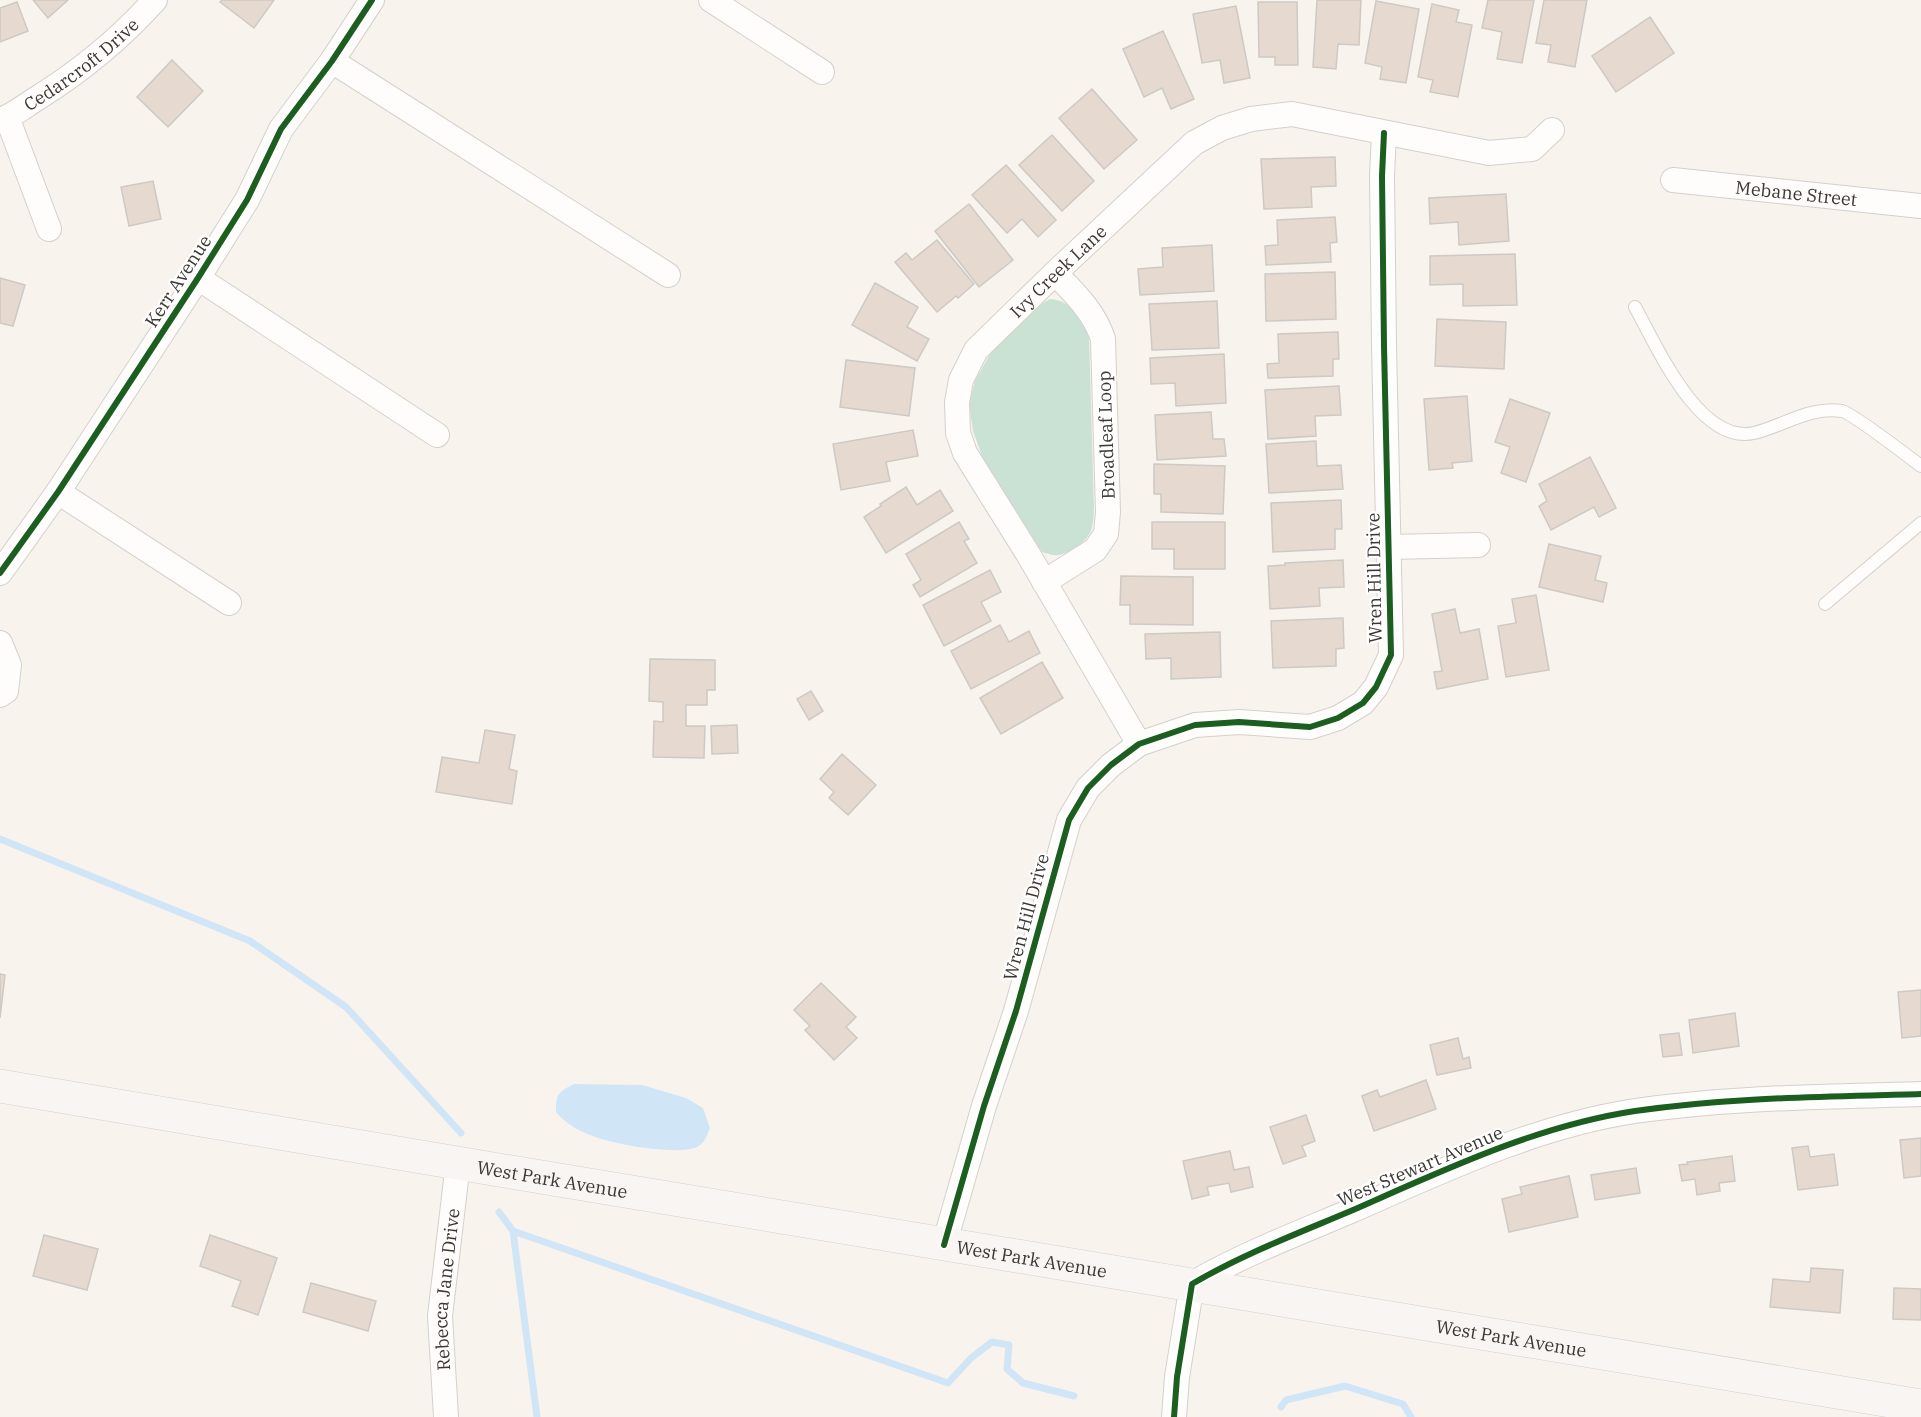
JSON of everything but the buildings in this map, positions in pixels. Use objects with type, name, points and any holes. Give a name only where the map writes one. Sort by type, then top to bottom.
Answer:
[{"type":"main road","name":"West Park Avenue","points":[[0,1086],[1921,1406]]},
{"type":"street","name":"Cedarcroft Drive","points":[[3,119],[94,60],[155,0]]},
{"type":"street","name":"Kerr Avenue","points":[[0,573],[58,492],[198,278],[247,200],[281,129],[332,61],[372,0]]},
{"type":"street","points":[[711,0],[822,72]]},
{"type":"street","points":[[332,61],[668,275]]},
{"type":"street","name":"Ivy Creek Lane","points":[[1139,744],[965,453],[958,433],[957,402],[961,380],[976,351],[1055,273],[1194,143],[1222,128],[1251,118],[1292,114],[1489,153],[1532,149],[1552,130]]},
{"type":"street","points":[[3,119],[49,229]]},
{"type":"street","name":"Wren Hill Drive","points":[[944,1245],[984,1106],[1016,1011],[1069,820],[1088,788],[1111,765],[1139,744],[1195,725],[1239,722],[1310,727],[1338,718],[1363,703],[1376,687],[1391,655],[1382,176],[1384,133]]},
{"type":"street","name":"Mebane Street","points":[[1674,180],[1921,206]]},
{"type":"street","name":"Broadleaf Loop","points":[[1044,582],[1095,550],[1106,534],[1108,512],[1102,339],[1098,323],[1055,273]]},
{"type":"street","name":"Kerr Avenue","points":[[198,278],[437,435]]},
{"type":"street","points":[[58,492],[229,603]]},
{"type":"street","points":[[1389,547],[1478,545]]},
{"type":"street","points":[[0,643],[9,665],[6,691],[0,695]]},
{"type":"street","name":"West Stewart Avenue","points":[[1192,1284],[1222,1267],[1511,1143],[1572,1124],[1634,1111],[1706,1102],[1921,1094]]},
{"type":"street","name":"Rebecca Jane Drive","points":[[446,1417],[440,1316],[458,1162]]},
{"type":"street","points":[[1174,1417],[1177,1377],[1192,1284]]},
{"type":"lane","points":[[1635,307],[1680,389],[1713,424],[1735,434],[1753,433],[1814,411],[1844,411],[1921,466]]},
{"type":"lane","points":[[1825,604],[1921,523]]},
{"type":"green space","points":[[1050,299],[1058,300],[1074,310],[1089,334],[1094,509],[1092,528],[1088,537],[1069,551],[1055,555],[1042,552],[983,459],[973,431],[969,404],[975,381],[990,354],[1040,305]]},
{"type":"water","points":[[574,1084],[642,1085],[686,1098],[703,1108],[710,1128],[702,1143],[688,1149],[644,1148],[600,1138],[576,1128],[563,1120],[556,1112],[559,1094]]},
{"type":"waterway","points":[[0,839],[250,941],[346,1007],[461,1133]]},
{"type":"waterway","points":[[499,1212],[513,1231],[537,1417]]},
{"type":"waterway","points":[[513,1231],[948,1383],[971,1358],[992,1342],[1009,1345],[1007,1369],[1023,1383],[1074,1396]]},
{"type":"waterway","points":[[1281,1407],[1286,1400],[1345,1386],[1403,1404],[1411,1417]]},
{"type":"cycle path","points":[[0,573],[58,492],[198,278],[247,200],[281,129],[332,61],[372,0]]},
{"type":"cycle path","points":[[944,1245],[984,1106],[1016,1011],[1069,820],[1088,788],[1111,765],[1139,744],[1195,725],[1239,722],[1310,727],[1338,718],[1363,703],[1376,687],[1391,655],[1384,346],[1382,176],[1384,133]]},
{"type":"cycle path","points":[[1174,1417],[1177,1377],[1192,1284],[1271,1244],[1491,1151],[1526,1138],[1598,1118],[1635,1111],[1706,1103],[1778,1098],[1921,1094]]}]
